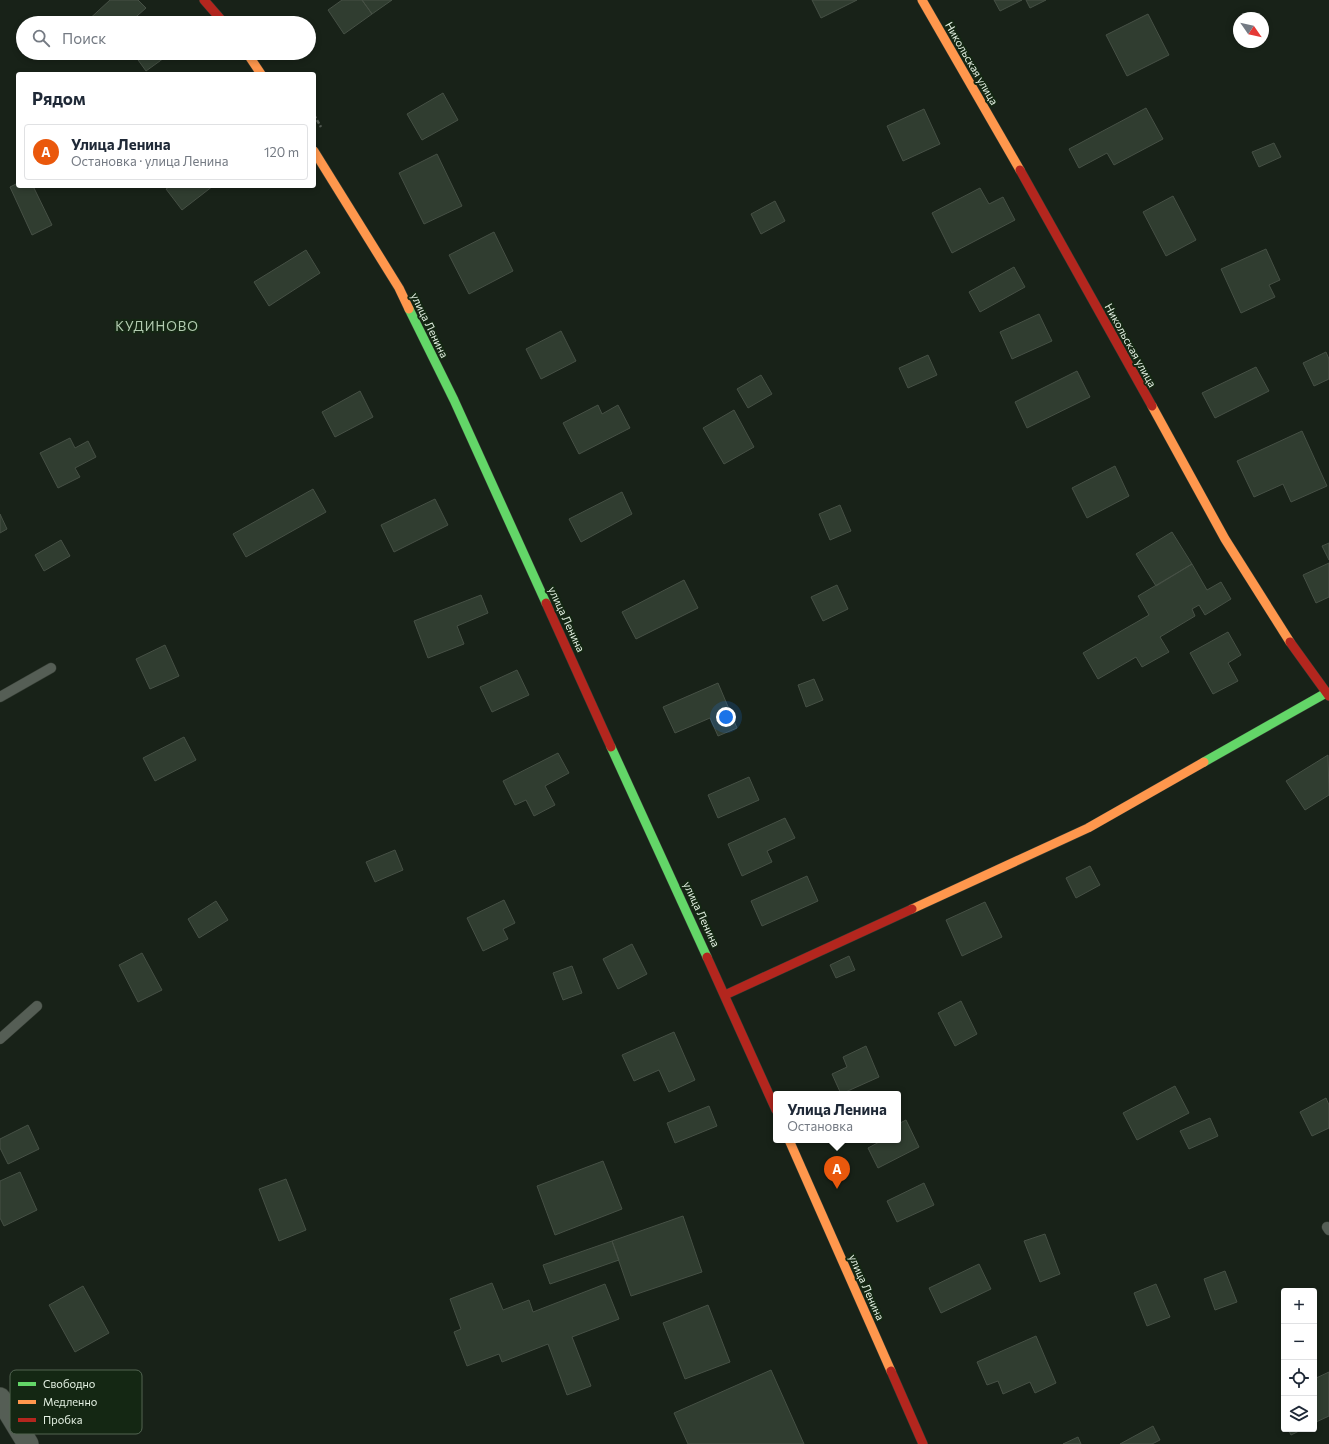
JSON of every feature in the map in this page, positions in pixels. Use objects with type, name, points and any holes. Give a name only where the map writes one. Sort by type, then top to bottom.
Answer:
[{"type":"street","points":[[204,0],[218,16]]},
{"type":"street","name":"Никольская улица","points":[[922,0],[1042,207],[1225,539],[1277,624],[1328,693]]},
{"type":"street","points":[[252,60],[260,72]]},
{"type":"street","name":"улица Ленина","points":[[316,153],[399,288],[454,400],[773,1103]]},
{"type":"street","points":[[725,995],[1088,828],[1328,693]]},
{"type":"street","name":"улица Ленина","points":[[790,1143],[923,1444]]},
{"type":"street","points":[[0,1398],[10,1414]]},
{"type":"street","points":[[22,1434],[28,1444]]},
{"type":"lane","points":[[0,697],[51,668]]},
{"type":"lane","points":[[0,1039],[37,1006]]},
{"type":"building","points":[[110,0],[138,0],[146,8],[137,16],[93,16]]},
{"type":"building","points":[[342,0],[362,0],[372,14],[344,34],[328,10]]},
{"type":"building","points":[[362,0],[392,0],[372,14]]},
{"type":"building","points":[[812,0],[857,0],[821,18]]},
{"type":"building","points":[[994,0],[1022,0],[1000,11]]},
{"type":"building","points":[[1026,0],[1046,0],[1030,8]]},
{"type":"building","points":[[1148,14],[1169,55],[1127,76],[1106,35]]},
{"type":"building","points":[[138,60],[161,60],[146,71]]},
{"type":"building","points":[[443,93],[458,120],[422,140],[407,114]]},
{"type":"building","points":[[1146,108],[1163,139],[1114,165],[1107,153],[1079,168],[1069,149]]},
{"type":"building","points":[[924,109],[940,144],[903,161],[887,126]]},
{"type":"building","points":[[1274,143],[1281,157],[1259,167],[1252,152]]},
{"type":"building","points":[[437,154],[462,206],[424,224],[399,173]]},
{"type":"building","points":[[16,184],[16,188],[34,188],[52,225],[32,235],[10,187]]},
{"type":"building","points":[[168,188],[210,188],[182,210],[166,189]]},
{"type":"building","points":[[980,188],[989,204],[1003,197],[1015,220],[952,253],[932,213]]},
{"type":"building","points":[[1173,196],[1196,240],[1166,256],[1143,212]]},
{"type":"building","points":[[775,201],[785,221],[761,234],[751,214]]},
{"type":"building","points":[[494,232],[513,271],[469,294],[449,255]]},
{"type":"building","points":[[1266,249],[1280,280],[1269,285],[1275,297],[1241,313],[1221,269]]},
{"type":"building","points":[[306,250],[320,273],[269,306],[254,282]]},
{"type":"building","points":[[1014,267],[1025,287],[980,312],[969,292]]},
{"type":"building","points":[[1039,314],[1052,341],[1012,359],[1000,332]]},
{"type":"building","points":[[561,331],[576,361],[541,379],[526,349]]},
{"type":"building","points":[[1326,352],[1329,359],[1329,379],[1314,386],[1303,363]]},
{"type":"building","points":[[928,355],[937,375],[908,388],[899,368]]},
{"type":"building","points":[[1256,367],[1269,391],[1215,418],[1202,393]]},
{"type":"building","points":[[1077,371],[1090,397],[1027,428],[1015,402]]},
{"type":"building","points":[[761,375],[772,394],[748,408],[737,389]]},
{"type":"building","points":[[360,391],[373,417],[335,437],[322,412]]},
{"type":"building","points":[[598,405],[602,414],[618,405],[630,428],[579,454],[563,423]]},
{"type":"building","points":[[734,410],[754,447],[724,464],[703,428]]},
{"type":"building","points":[[1302,431],[1327,486],[1291,502],[1283,484],[1254,497],[1237,461]]},
{"type":"building","points":[[70,438],[75,448],[88,441],[96,457],[75,468],[80,477],[58,488],[40,453]]},
{"type":"building","points":[[1115,466],[1129,496],[1087,518],[1072,488]]},
{"type":"building","points":[[313,489],[326,512],[246,557],[233,534]]},
{"type":"building","points":[[622,492],[632,514],[581,542],[569,519]]},
{"type":"building","points":[[435,499],[448,525],[394,552],[381,525]]},
{"type":"building","points":[[840,505],[851,531],[830,540],[819,514]]},
{"type":"building","points":[[0,514],[7,529],[0,533]]},
{"type":"building","points":[[1172,532],[1192,564],[1156,586],[1136,554]]},
{"type":"building","points":[[61,540],[70,556],[44,571],[35,555]]},
{"type":"building","points":[[1329,543],[1329,560],[1322,546]]},
{"type":"building","points":[[1329,563],[1329,597],[1316,603],[1303,575]]},
{"type":"building","points":[[1192,564],[1207,590],[1221,582],[1231,599],[1205,615],[1199,605],[1192,609],[1195,616],[1160,637],[1169,652],[1142,667],[1136,657],[1098,679],[1083,653],[1149,615],[1138,596]]},
{"type":"building","points":[[684,580],[698,608],[636,639],[622,612]]},
{"type":"building","points":[[837,585],[848,609],[823,621],[811,597]]},
{"type":"building","points":[[481,595],[488,613],[457,626],[464,644],[428,658],[414,621]]},
{"type":"building","points":[[1228,632],[1241,655],[1228,663],[1238,681],[1213,694],[1190,653]]},
{"type":"building","points":[[165,645],[179,676],[150,689],[136,659]]},
{"type":"building","points":[[517,670],[529,695],[492,712],[480,687]]},
{"type":"building","points":[[814,679],[823,700],[806,707],[798,685]]},
{"type":"building","points":[[718,683],[737,728],[718,736],[710,718],[675,733],[663,707]]},
{"type":"building","points":[[184,737],[196,760],[155,781],[143,758]]},
{"type":"building","points":[[558,753],[569,773],[545,786],[555,805],[534,816],[526,800],[515,805],[503,781]]},
{"type":"building","points":[[1328,755],[1329,795],[1305,810],[1286,781]]},
{"type":"building","points":[[749,777],[759,800],[718,818],[708,795]]},
{"type":"building","points":[[785,818],[795,838],[767,851],[772,862],[742,876],[728,844]]},
{"type":"building","points":[[395,850],[403,870],[375,882],[366,862]]},
{"type":"building","points":[[1090,866],[1100,885],[1076,898],[1066,878]]},
{"type":"building","points":[[807,876],[818,901],[762,926],[751,901]]},
{"type":"building","points":[[504,900],[515,923],[503,929],[508,939],[483,951],[467,918]]},
{"type":"building","points":[[216,901],[228,920],[199,938],[188,919]]},
{"type":"building","points":[[985,902],[1002,937],[962,956],[946,920]]},
{"type":"building","points":[[632,944],[647,974],[618,989],[603,959]]},
{"type":"building","points":[[142,953],[162,990],[138,1002],[119,965]]},
{"type":"building","points":[[849,956],[855,970],[836,978],[830,965]]},
{"type":"building","points":[[572,966],[582,993],[563,1000],[553,973]]},
{"type":"building","points":[[961,1001],[977,1034],[955,1046],[938,1013]]},
{"type":"building","points":[[674,1032],[695,1080],[669,1092],[659,1070],[634,1081],[622,1055]]},
{"type":"building","points":[[866,1046],[879,1077],[848,1091],[840,1091],[832,1074],[847,1067],[843,1057]]},
{"type":"building","points":[[1175,1086],[1189,1113],[1137,1140],[1123,1113]]},
{"type":"building","points":[[1326,1098],[1329,1105],[1329,1128],[1312,1136],[1300,1112]]},
{"type":"building","points":[[709,1106],[717,1126],[675,1143],[667,1123]]},
{"type":"building","points":[[1210,1118],[1218,1136],[1189,1149],[1180,1131]]},
{"type":"building","points":[[906,1120],[919,1147],[878,1168],[868,1148],[877,1143],[901,1143],[901,1122]]},
{"type":"building","points":[[28,1125],[39,1149],[8,1164],[0,1148],[0,1139]]},
{"type":"building","points":[[603,1161],[622,1209],[555,1235],[537,1186]]},
{"type":"building","points":[[20,1172],[37,1210],[4,1226],[0,1218],[0,1181]]},
{"type":"building","points":[[286,1179],[306,1230],[279,1241],[259,1189]]},
{"type":"building","points":[[924,1183],[934,1205],[897,1222],[887,1201]]},
{"type":"building","points":[[683,1216],[702,1272],[631,1296],[612,1241]]},
{"type":"building","points":[[1045,1234],[1060,1274],[1040,1282],[1024,1241]]},
{"type":"building","points":[[612,1241],[619,1260],[550,1284],[543,1265]]},
{"type":"building","points":[[979,1264],[991,1289],[941,1313],[929,1288]]},
{"type":"building","points":[[1225,1271],[1237,1302],[1215,1310],[1204,1279]]},
{"type":"building","points":[[492,1283],[503,1310],[529,1300],[533,1312],[605,1284],[619,1319],[572,1337],[591,1386],[567,1395],[548,1344],[502,1362],[499,1354],[467,1366],[454,1332],[461,1329],[450,1299]]},
{"type":"building","points":[[1156,1284],[1170,1317],[1147,1326],[1134,1293]]},
{"type":"building","points":[[83,1286],[109,1333],[75,1352],[49,1305]]},
{"type":"building","points":[[708,1305],[730,1362],[685,1379],[663,1323]]},
{"type":"building","points":[[1036,1336],[1056,1383],[1035,1393],[1030,1382],[1003,1394],[998,1381],[987,1385],[977,1362]]},
{"type":"building","points":[[771,1370],[804,1444],[688,1444],[674,1413]]},
{"type":"building","points":[[1329,1372],[1329,1416],[1317,1422],[1317,1396],[1317,1378]]},
{"type":"building","points":[[1153,1426],[1160,1440],[1152,1444],[1120,1444]]},
{"type":"building","points":[[1290,1432],[1297,1432],[1291,1435]]},
{"type":"building","points":[[1078,1437],[1081,1444],[1063,1444]]},
{"type":"traffic: fast","points":[[409,309],[454,400],[546,603]]},
{"type":"traffic: fast","points":[[1204,762],[1326,693]]},
{"type":"traffic: fast","points":[[611,747],[707,957]]},
{"type":"traffic: slow","points":[[922,0],[1020,170]]},
{"type":"traffic: slow","points":[[252,60],[260,72]]},
{"type":"traffic: slow","points":[[316,154],[399,288],[409,309]]},
{"type":"traffic: slow","points":[[1152,406],[1225,539],[1290,642]]},
{"type":"traffic: slow","points":[[912,909],[1088,828],[1204,762]]},
{"type":"traffic: slow","points":[[790,1143],[891,1371]]},
{"type":"traffic: jam","points":[[204,0],[218,16]]},
{"type":"traffic: jam","points":[[1020,170],[1152,406]]},
{"type":"traffic: jam","points":[[546,603],[611,747]]},
{"type":"traffic: jam","points":[[1290,642],[1329,696]]},
{"type":"traffic: jam","points":[[725,995],[912,909]]},
{"type":"traffic: jam","points":[[707,957],[773,1103]]},
{"type":"traffic: jam","points":[[891,1371],[923,1444]]},
{"type":"place","name":"Улица Ленина","points":[[837,1189]]},
{"type":"district","name":"КУДИНОВО","points":[[157,326]]}]
